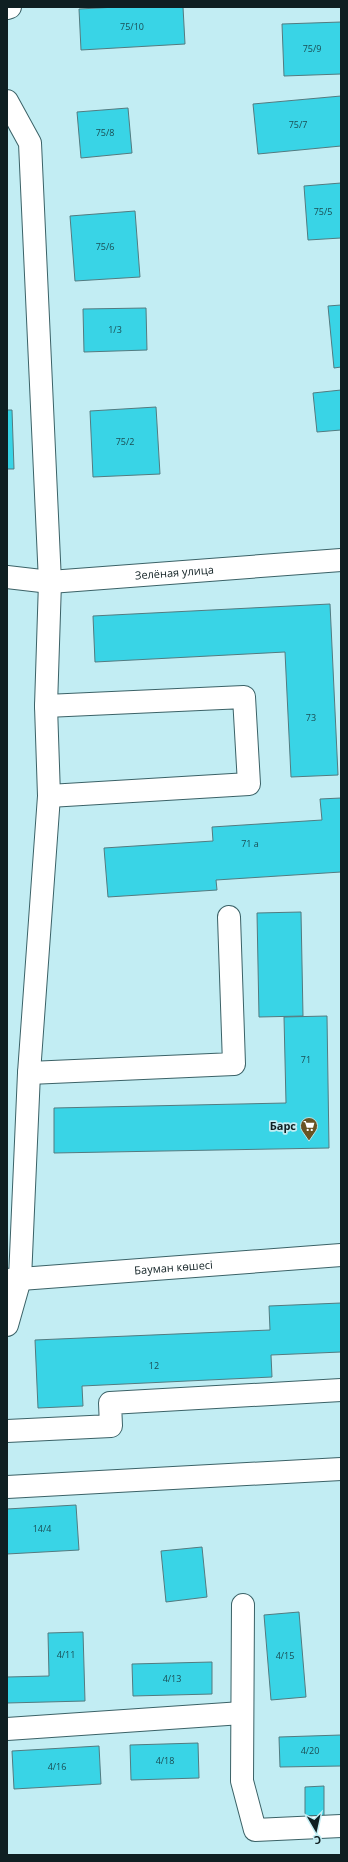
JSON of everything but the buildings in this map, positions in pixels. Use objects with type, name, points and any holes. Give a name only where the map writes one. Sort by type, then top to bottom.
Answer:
[{"type":"street","points":[[7,101],[30,143],[50,582],[46,706],[49,796],[13,1280],[7,1325]]},
{"type":"street","name":"Зелёная улица","points":[[7,577],[50,582],[341,560]]},
{"type":"street","points":[[46,706],[244,697],[249,784],[49,796]]},
{"type":"street","points":[[29,1073],[234,1064],[229,917]]},
{"type":"street","name":"Бауман көшесі","points":[[13,1280],[341,1255]]},
{"type":"street","points":[[7,1431],[111,1426],[110,1403],[341,1390]]},
{"type":"street","points":[[7,1487],[341,1469]]},
{"type":"street","points":[[243,1605],[242,1781],[255,1830],[341,1826]]},
{"type":"street","points":[[7,1729],[242,1713]]},
{"type":"place","name":"Барс","points":[[309,1141]]}]
